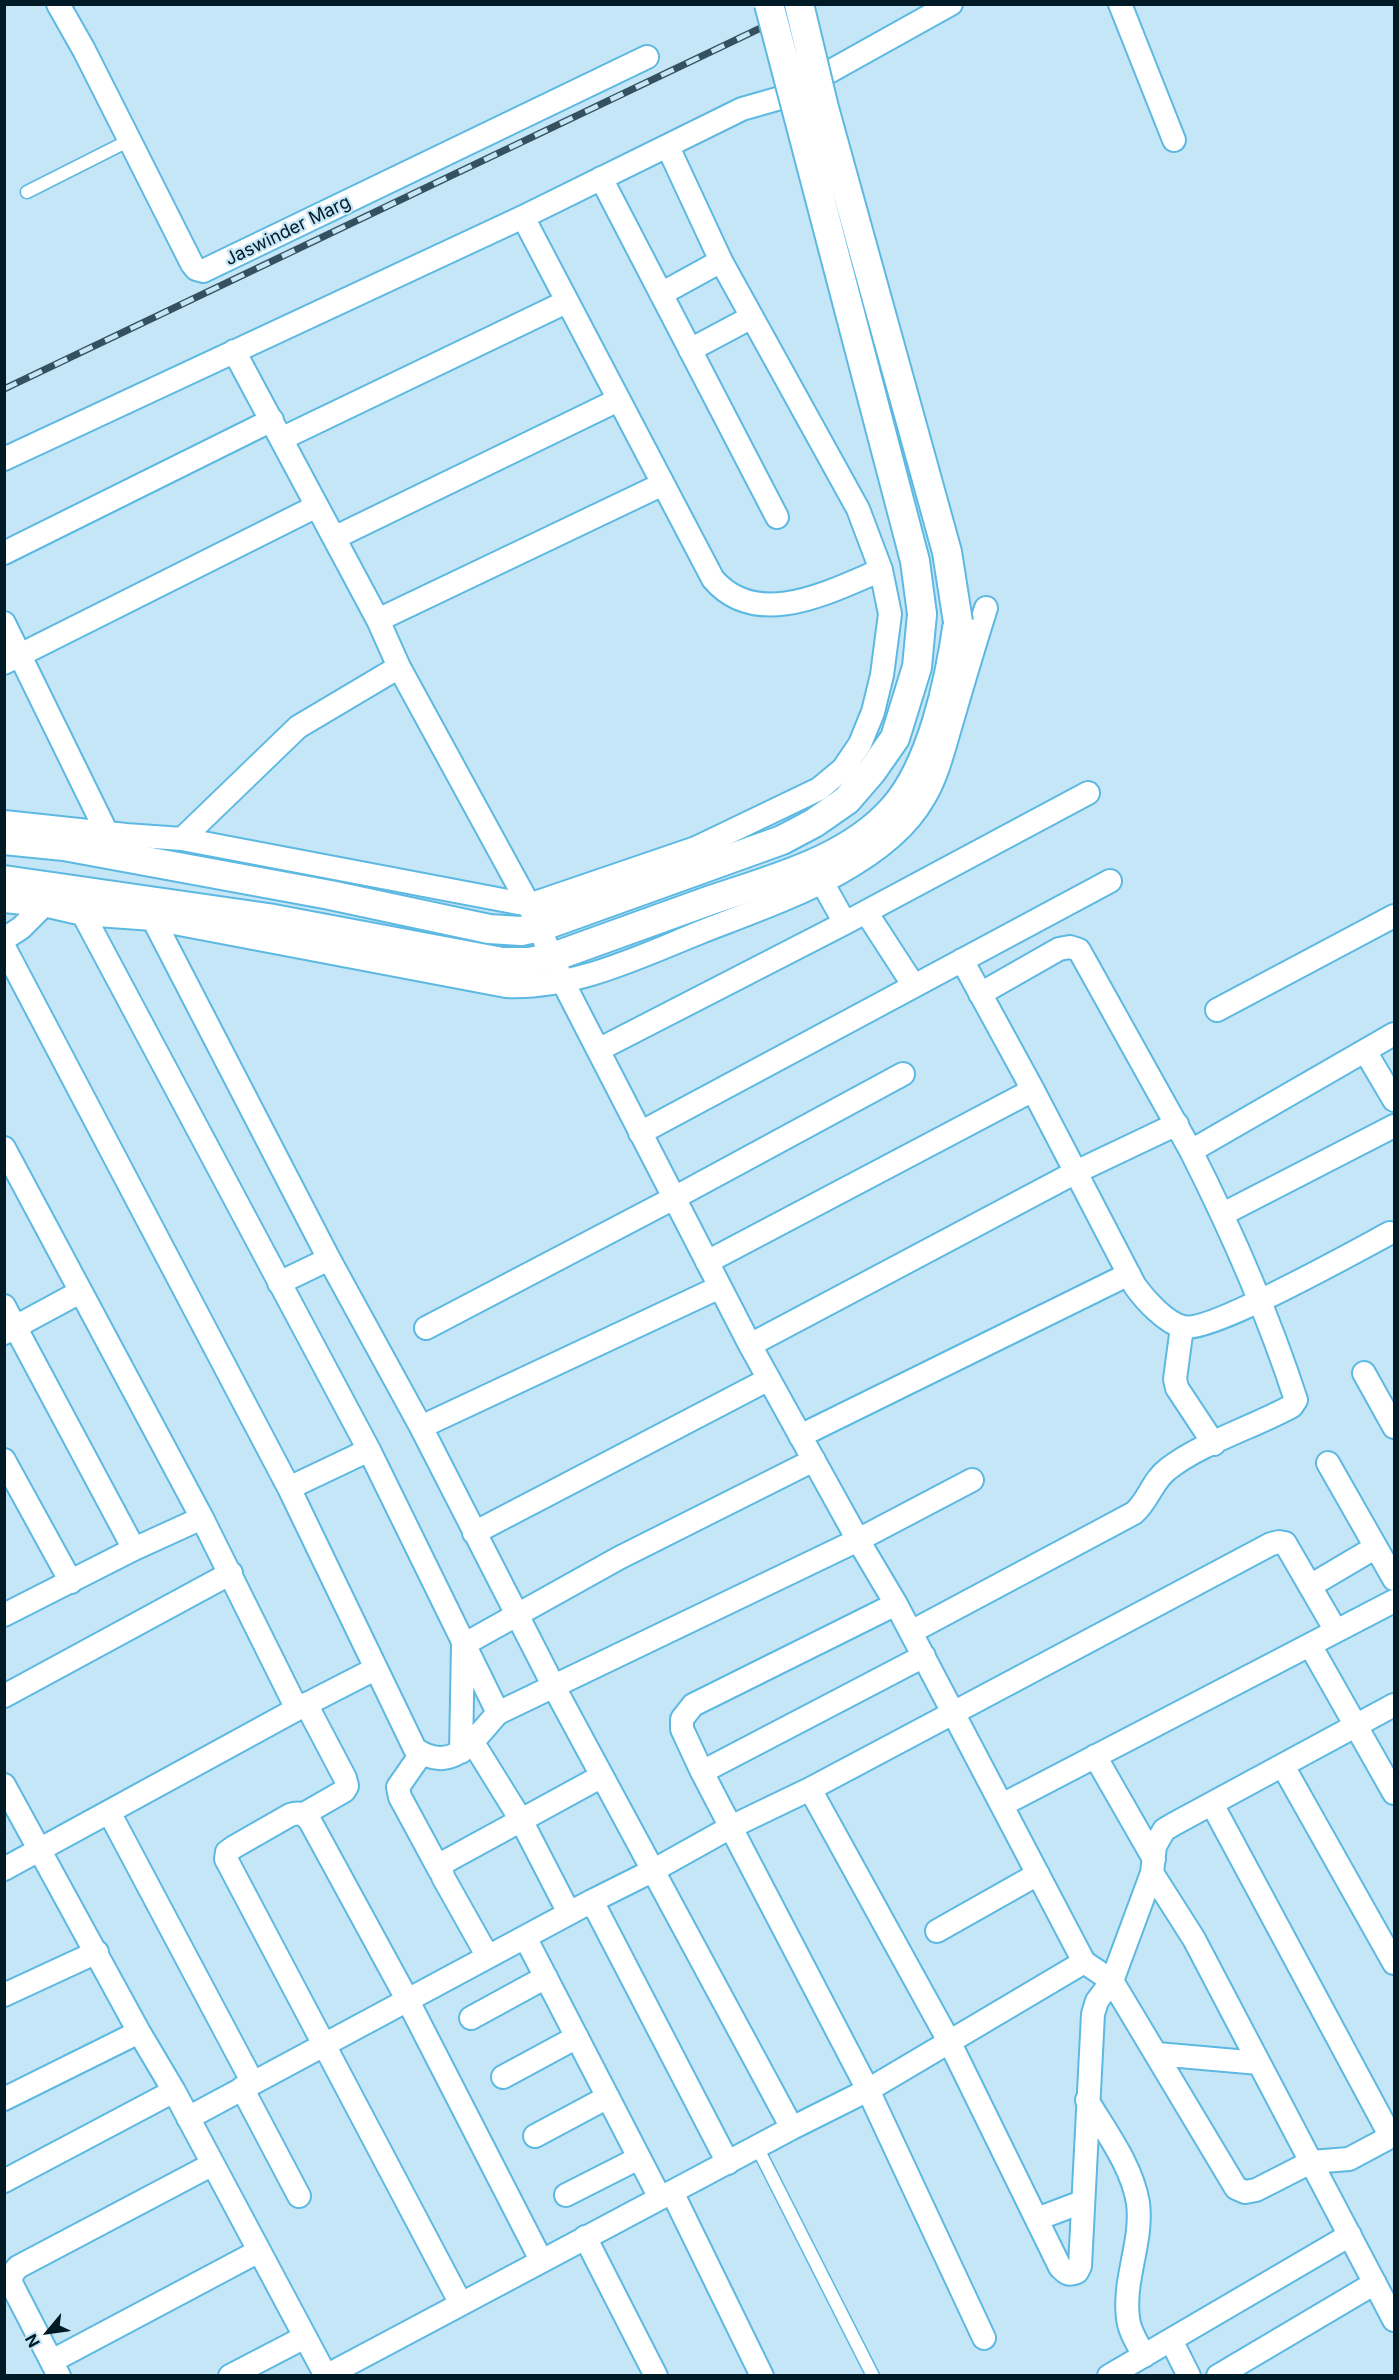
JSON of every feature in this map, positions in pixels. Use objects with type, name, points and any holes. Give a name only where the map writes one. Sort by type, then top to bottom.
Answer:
[{"type":"street","name":"Jaswinder Marg","points":[[58,4],[192,264],[196,269],[203,271],[648,57]]},
{"type":"street","points":[[4,822],[182,839],[534,916],[782,840],[831,813],[847,800],[872,771],[895,738],[916,667],[922,614],[915,561],[770,4]]},
{"type":"street","points":[[4,901],[44,905],[83,914],[153,919],[506,986],[532,987],[558,970],[834,854],[876,826],[893,810],[906,791],[927,749],[948,682],[958,622],[947,552],[824,108],[799,4]]},
{"type":"street","points":[[4,459],[523,217],[742,109],[793,93],[951,4]]},
{"type":"street","points":[[1120,4],[1174,140]]},
{"type":"street","points":[[4,840],[64,846],[319,893],[489,929],[521,931],[534,916],[696,848],[819,789],[843,769],[860,744],[873,712],[882,675],[890,614],[881,570],[858,509],[721,261],[668,147]]},
{"type":"street","points":[[601,178],[777,517]]},
{"type":"street","points":[[523,217],[713,579],[731,597],[747,603],[796,602],[813,598],[881,570]]},
{"type":"street","points":[[661,294],[721,261]]},
{"type":"street","points":[[4,553],[566,302]]},
{"type":"street","points":[[690,350],[752,317]]},
{"type":"street","points":[[234,351],[378,620],[399,667],[534,916],[598,1050],[750,1345],[896,1604],[1084,1962],[1112,1981],[1236,2188],[1245,2192],[1256,2190],[1311,2162],[1348,2159],[1393,2136],[1212,1804]]},
{"type":"street","points":[[334,538],[618,400]]},
{"type":"street","points":[[378,620],[663,484]]},
{"type":"street","points":[[13,659],[317,506]]},
{"type":"street","points":[[4,880],[268,918],[502,962],[530,962],[558,970],[635,958],[822,882],[857,862],[907,822],[924,799],[936,772],[986,608]]},
{"type":"street","points":[[4,623],[13,659],[107,833]]},
{"type":"street","points":[[182,839],[298,726],[399,667]]},
{"type":"street","points":[[598,1050],[866,912],[1088,793]]},
{"type":"street","points":[[640,1132],[1110,881]]},
{"type":"street","points":[[822,882],[845,923]]},
{"type":"street","points":[[4,939],[21,928],[44,905]]},
{"type":"street","points":[[866,912],[914,986]]},
{"type":"street","points":[[83,914],[369,1450],[498,1713]]},
{"type":"street","points":[[1217,1010],[1395,916]]},
{"type":"street","points":[[153,919],[329,1259],[421,1427],[554,1687],[792,2128]]},
{"type":"street","points":[[4,947],[290,1488],[415,1749],[427,1758],[452,1757],[466,1747],[498,1713],[858,1540],[972,1480]]},
{"type":"street","points":[[911,1632],[1134,1513],[1142,1506],[1156,1480],[1165,1471],[1185,1458],[1284,1411],[1296,1400],[1259,1301],[1222,1214],[1177,1124],[1079,951],[1070,947],[1059,949],[980,993]]},
{"type":"street","points":[[962,960],[1129,1274],[1144,1298],[1158,1312],[1182,1327],[1205,1325],[1259,1301],[1393,1230]]},
{"type":"street","points":[[1191,1151],[1395,1034]]},
{"type":"street","points":[[1365,1051],[1395,1100]]},
{"type":"street","points":[[426,1328],[674,1198],[903,1074]]},
{"type":"street","points":[[707,1262],[1033,1090]]},
{"type":"street","points":[[750,1345],[1076,1172],[1177,1124]]},
{"type":"street","points":[[1222,1214],[1395,1126]]},
{"type":"street","points":[[4,1148],[302,1707],[345,1778],[347,1786],[344,1791],[304,1814]]},
{"type":"street","points":[[279,1283],[329,1259]]},
{"type":"street","points":[[800,1436],[1129,1274]]},
{"type":"street","points":[[421,1427],[720,1287]]},
{"type":"street","points":[[10,1330],[80,1292]]},
{"type":"street","points":[[4,1306],[10,1330],[134,1549]]},
{"type":"street","points":[[1182,1327],[1176,1370],[1177,1388],[1214,1444]]},
{"type":"street","points":[[1364,1373],[1395,1427]]},
{"type":"street","points":[[474,1533],[769,1379]]},
{"type":"street","points":[[290,1488],[369,1450]]},
{"type":"street","points":[[4,1460],[71,1582]]},
{"type":"street","points":[[463,1645],[619,1558],[814,1460]]},
{"type":"street","points":[[1328,1463],[1395,1579]]},
{"type":"street","points":[[4,1615],[134,1549],[202,1518]]},
{"type":"street","points":[[188,2118],[731,1827],[810,1789],[1271,1544],[1279,1542],[1285,1544],[1336,1631]]},
{"type":"street","points":[[1310,1586],[1376,1547]]},
{"type":"street","points":[[4,1696],[231,1573]]},
{"type":"street","points":[[1002,1805],[1395,1601]]},
{"type":"street","points":[[896,1604],[693,1705],[682,1719],[682,1729],[702,1772],[868,2090],[984,2338]]},
{"type":"street","points":[[463,1645],[466,1747],[521,1820],[570,1913]]},
{"type":"street","points":[[1310,1645],[1395,1793]]},
{"type":"street","points":[[702,1772],[924,1656]]},
{"type":"street","points":[[4,1869],[375,1669]]},
{"type":"street","points":[[810,1789],[950,2043],[1060,2267],[1066,2274],[1071,2275],[1077,2272],[1080,2266],[1093,2014],[1097,2001],[1112,1981],[1153,1866],[1155,1846],[1164,1830],[1395,1705]]},
{"type":"street","points":[[422,1754],[398,1787],[400,1797],[488,1957]]},
{"type":"street","points":[[1095,1756],[1395,2320]]},
{"type":"street","points":[[1283,1766],[1395,1963]]},
{"type":"street","points":[[440,1871],[441,1864],[448,1859],[602,1776]]},
{"type":"street","points":[[4,1785],[139,2032],[174,2091],[326,2376],[541,2260],[868,2090],[1084,1962]]},
{"type":"street","points":[[109,1812],[247,2086],[299,2196]]},
{"type":"street","points":[[461,2304],[226,1859],[227,1852],[234,1847],[290,1815],[297,1812],[304,1814],[310,1821],[407,1999],[541,2260]]},
{"type":"street","points":[[937,1931],[1038,1874]]},
{"type":"street","points":[[592,1901],[728,2163]]},
{"type":"street","points":[[525,1937],[639,2158],[666,2195],[762,2376]]},
{"type":"street","points":[[4,1995],[97,1952]]},
{"type":"street","points":[[471,2018],[546,1977]]},
{"type":"street","points":[[4,2099],[139,2032]]},
{"type":"street","points":[[503,2077],[577,2037]]},
{"type":"street","points":[[1157,2054],[1259,2063]]},
{"type":"street","points":[[4,2181],[174,2091]]},
{"type":"street","points":[[536,2136],[608,2097]]},
{"type":"street","points":[[1087,2100],[1122,2159],[1132,2182],[1137,2202],[1139,2218],[1127,2309],[1128,2320],[1143,2356]]},
{"type":"street","points":[[566,2196],[639,2158]]},
{"type":"street","points":[[213,2164],[18,2267],[12,2274],[11,2283],[55,2368],[259,2252]]},
{"type":"street","points":[[1037,2218],[1082,2202]]},
{"type":"street","points":[[1109,2376],[1350,2235]]},
{"type":"street","points":[[585,2237],[656,2376]]},
{"type":"street","points":[[1218,2376],[1375,2283]]},
{"type":"street","points":[[230,2376],[305,2337]]},
{"type":"street","points":[[1171,2340],[1189,2376]]},
{"type":"lane","points":[[27,192],[130,140]]},
{"type":"lane","points":[[756,2147],[873,2376]]},
{"type":"railway","points":[[4,389],[811,4]]}]
